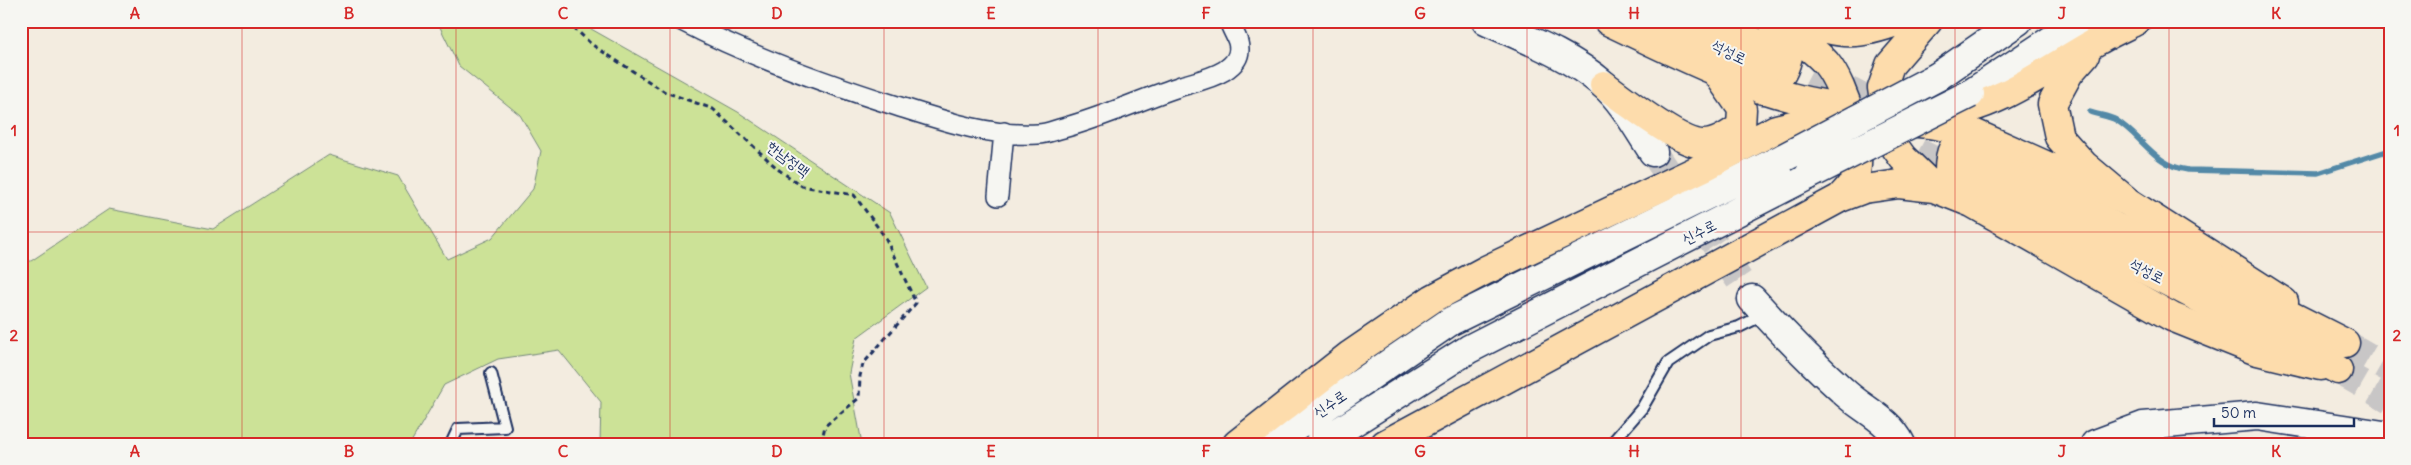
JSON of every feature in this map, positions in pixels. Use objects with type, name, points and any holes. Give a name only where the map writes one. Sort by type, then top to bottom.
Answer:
[{"type":"main road","points":[[1486,21],[1572,62],[1663,126],[1693,143],[1705,144],[1720,140],[1740,127]]},
{"type":"main road","points":[[1608,21],[1717,73],[1767,70],[1805,102],[1848,112],[1886,115],[1936,114],[1970,110],[2044,74],[2089,30],[2136,21]]},
{"type":"main road","name":"석성로","points":[[1666,21],[1767,70]]},
{"type":"main road","name":"석성로","points":[[1714,21],[1767,70]]},
{"type":"main road","points":[[1767,70],[1774,83],[1786,67],[1790,47],[1771,21]]},
{"type":"main road","points":[[1776,21],[1827,64],[1836,78],[1854,127],[1859,160],[1854,181],[1840,198]]},
{"type":"main road","points":[[1801,21],[1836,32],[1852,34],[1899,21]]},
{"type":"main road","points":[[1928,21],[1890,65],[1882,88],[1890,140],[1903,158],[1934,188]]},
{"type":"main road","name":"신수로","points":[[1274,444],[1301,423],[1451,321],[1785,156],[1937,77],[2018,21]]},
{"type":"main road","points":[[2089,30],[2052,104],[2058,137],[2084,165],[2128,202]]},
{"type":"main road","name":"신수로","points":[[1319,444],[1469,349],[1970,94],[2089,30]]},
{"type":"main road","points":[[1706,166],[1736,138],[1740,127],[1742,109],[1717,73]]},
{"type":"main road","points":[[1604,85],[1625,111],[1653,152]]},
{"type":"main road","points":[[1237,444],[1357,350],[1432,299],[1486,270],[1706,166],[1776,129],[1848,112]]},
{"type":"main road","points":[[1886,115],[1963,151],[2128,202]]},
{"type":"main road","points":[[1963,151],[1957,140],[1949,155],[1949,180],[1972,203]]},
{"type":"main road","name":"석성로","points":[[1963,151],[2346,343],[2128,202]]},
{"type":"main road","name":"석성로","points":[[1963,151],[2338,370],[2257,351],[2172,317],[1972,203]]},
{"type":"main road","points":[[1385,444],[1840,198],[1864,189],[1899,184],[1934,188],[1972,203]]},
{"type":"main road","points":[[1759,307],[1788,340],[1844,392],[1885,422],[1896,434],[1901,444]]},
{"type":"main road","points":[[2095,444],[2143,426],[2257,416],[2390,436]]},
{"type":"street","points":[[682,21],[738,49],[867,97],[946,122],[1004,132],[1039,134],[1079,123],[1166,91],[1212,77],[1231,66],[1237,54],[1238,44],[1229,21]]},
{"type":"street","points":[[998,196],[1004,132]]},
{"type":"lane","points":[[1611,444],[1642,408],[1668,362],[1708,335],[1739,327],[1759,307]]},
{"type":"lane","points":[[451,444],[458,429],[505,427],[491,373]]},
{"type":"path","name":"한남정맥","points":[[567,21],[592,44],[665,92],[713,109],[779,170],[802,186],[854,195],[885,237],[916,303],[864,364],[860,376],[859,398],[825,426],[821,444]]},
{"type":"green space","points":[[437,21],[577,21],[738,112],[890,213],[926,287],[856,338],[849,373],[862,444],[600,444],[601,402],[559,350],[498,359],[444,385],[410,444],[21,444],[21,262],[31,261],[109,209],[213,229],[329,155],[398,176],[447,259],[492,238],[533,189],[541,151],[520,115],[459,66]]},
{"type":"waterway","points":[[2090,112],[2116,120],[2166,163],[2188,170],[2318,173],[2390,150]]},
{"type":"tunnel","points":[[1774,52],[1898,116]]},
{"type":"tunnel","points":[[1881,132],[1956,172]]},
{"type":"tunnel","points":[[1653,152],[1752,299]]},
{"type":"tunnel","points":[[2345,343],[2390,369]]},
{"type":"tunnel","points":[[2338,370],[2390,400]]}]
